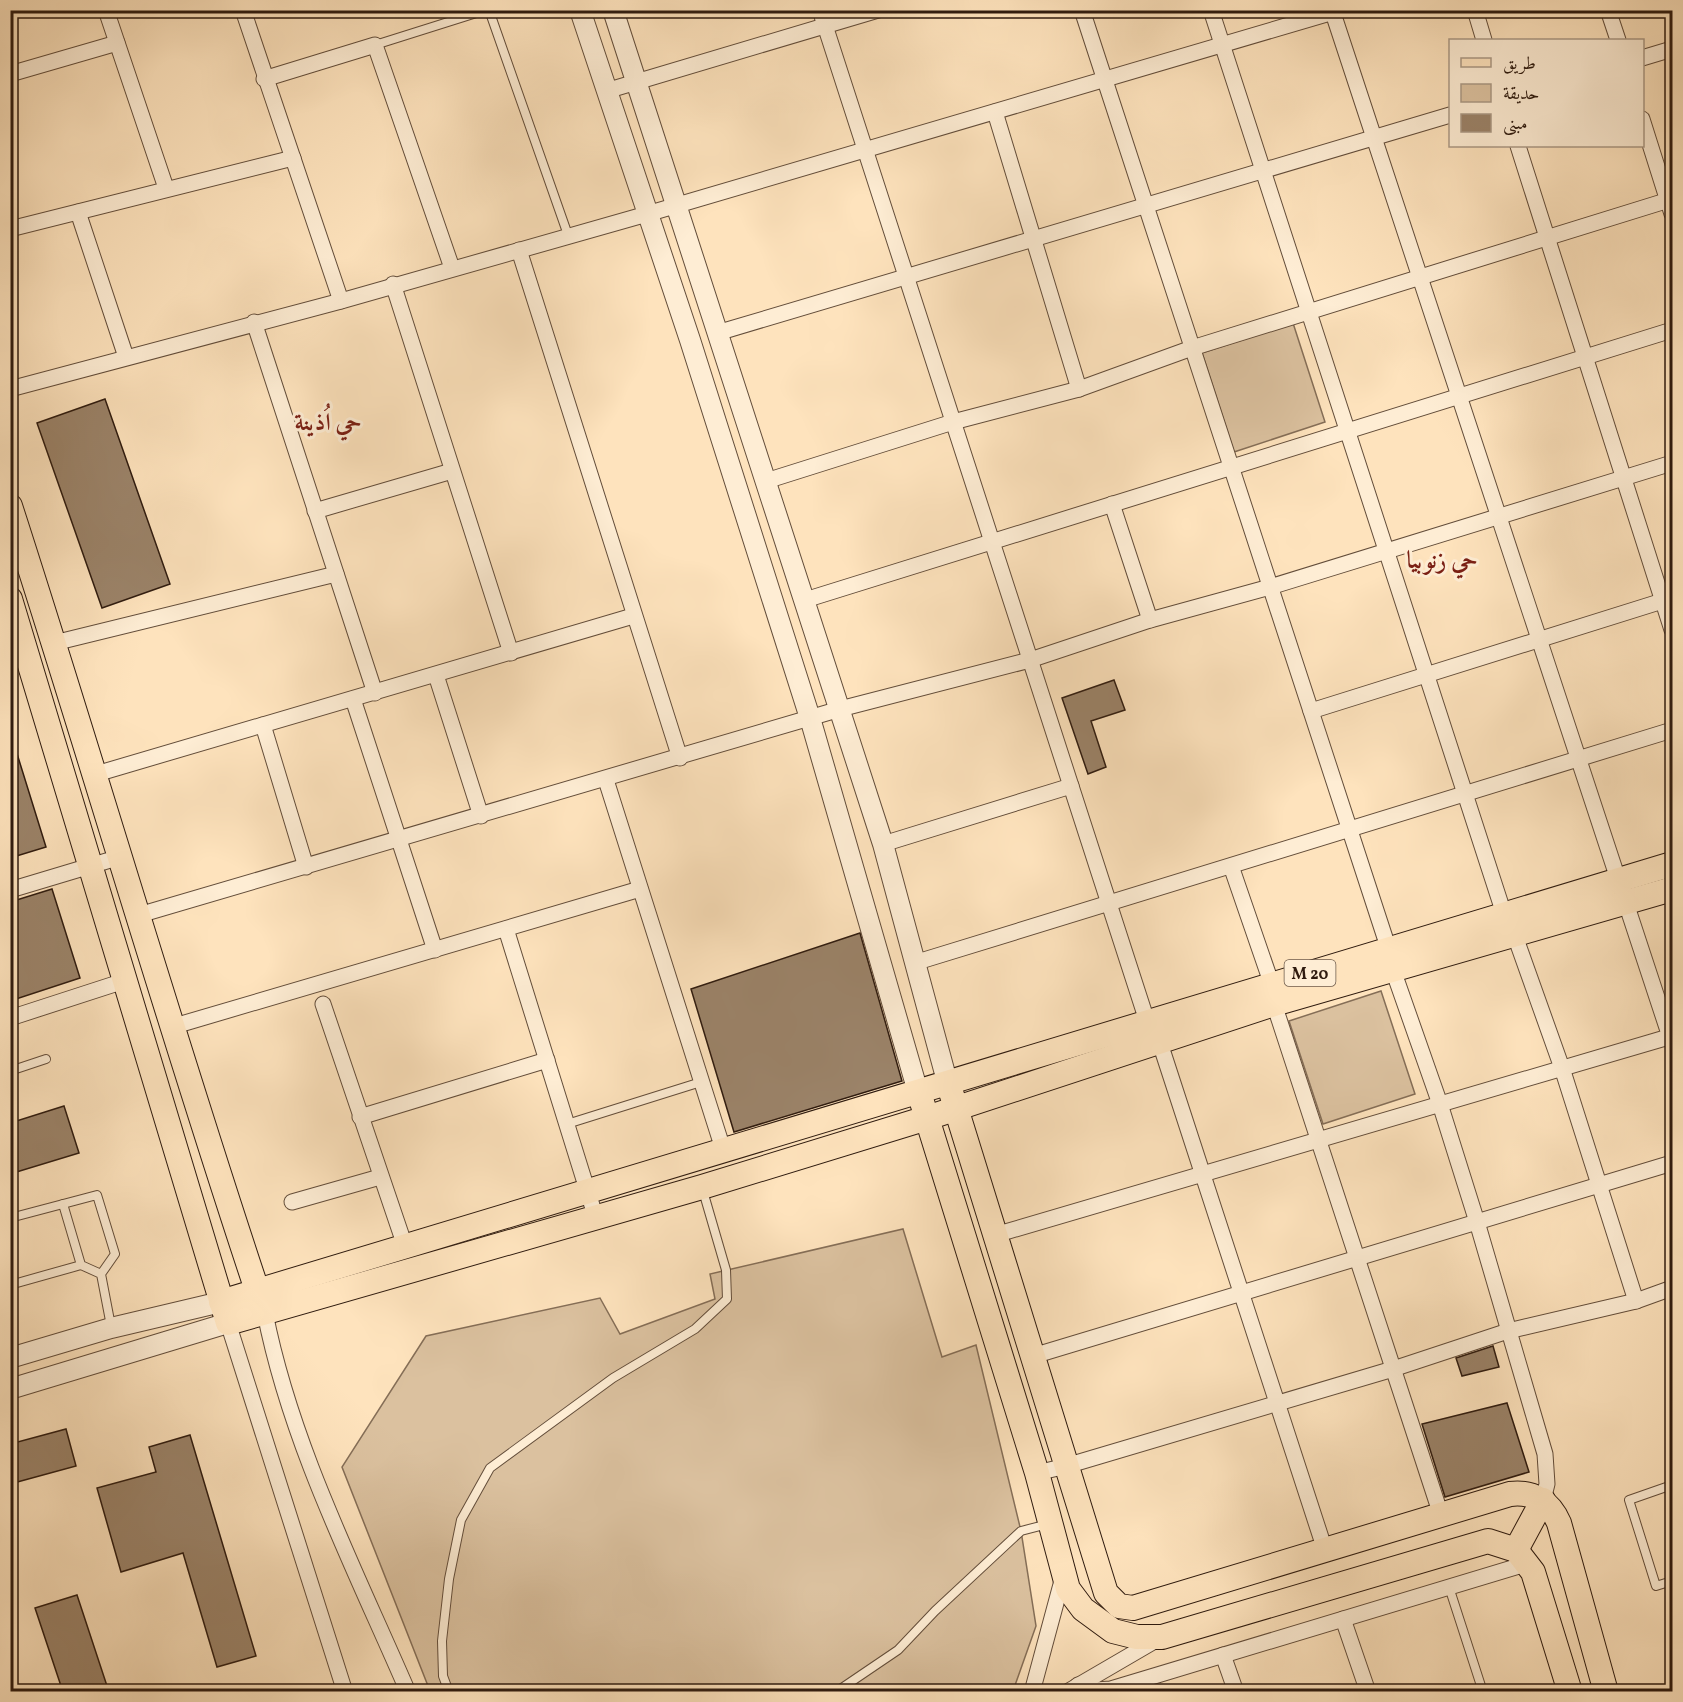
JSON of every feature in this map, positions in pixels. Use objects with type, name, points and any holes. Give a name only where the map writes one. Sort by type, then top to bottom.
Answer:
[{"type":"main road","points":[[10,506],[96,774],[171,1027],[261,1302]]},
{"type":"main road","points":[[10,599],[225,1312],[702,1187],[957,1107]]},
{"type":"main road","name":"M 20","points":[[947,1081],[1153,1030],[1391,960],[1515,936],[1622,892],[1672,864]]},
{"type":"main road","name":"M 20","points":[[1391,960],[1504,914],[1622,892],[1672,889]]},
{"type":"main road","name":"M 20","points":[[957,1107],[1153,1030]]},
{"type":"main road","points":[[261,1302],[405,1246],[918,1092],[947,1081],[957,1107],[1106,1593],[1119,1606],[1133,1608],[1519,1493],[1543,1500],[1550,1506],[1559,1523],[1606,1692]]},
{"type":"main road","points":[[918,1092],[1037,1473],[1063,1577],[1083,1609],[1113,1631],[1137,1637],[1162,1637],[1488,1541],[1522,1557]]},
{"type":"main road","points":[[1543,1500],[1522,1557],[1570,1692]]},
{"type":"main road","points":[[1113,1631],[1119,1606]]},
{"type":"street","points":[[106,10],[166,188]]},
{"type":"street","points":[[243,10],[264,79],[293,158],[340,301]]},
{"type":"street","points":[[580,10],[690,340],[810,718],[918,1092]]},
{"type":"street","points":[[613,10],[883,844],[947,1081]]},
{"type":"street","points":[[820,10],[1109,903],[1203,1175],[1325,1550]]},
{"type":"street","points":[[606,91],[878,10]]},
{"type":"street","points":[[1082,10],[1477,1222],[1545,1454],[1547,1484],[1543,1500]]},
{"type":"street","points":[[1211,10],[1504,914]]},
{"type":"street","points":[[1475,10],[1484,39]]},
{"type":"street","points":[[1608,10],[1618,39]]},
{"type":"street","points":[[10,389],[254,322],[340,301],[393,284],[647,214],[1335,11],[1374,139],[1672,1038],[1562,1068],[995,1235]]},
{"type":"street","points":[[10,74],[117,43]]},
{"type":"street","points":[[264,79],[375,45],[452,268]]},
{"type":"street","points":[[1644,57],[1672,49]]},
{"type":"street","points":[[994,112],[1079,389]]},
{"type":"street","points":[[690,340],[907,278],[1449,116]]},
{"type":"street","points":[[766,481],[953,422],[1079,389],[1192,348],[1548,238],[1671,205],[1644,125]]},
{"type":"street","points":[[1518,147],[1624,478],[1668,599],[1672,630]]},
{"type":"street","points":[[10,229],[166,188],[293,158]]},
{"type":"street","points":[[78,212],[126,357]]},
{"type":"street","points":[[519,250],[633,616],[680,758]]},
{"type":"street","points":[[393,284],[511,653]]},
{"type":"street","points":[[254,322],[375,693]]},
{"type":"street","points":[[805,600],[1672,330]]},
{"type":"street","points":[[139,915],[606,780],[840,709],[1030,660],[1150,620],[1270,587],[1672,463]]},
{"type":"street","points":[[315,511],[453,471]]},
{"type":"street","points":[[1112,504],[1150,620]]},
{"type":"street","points":[[54,643],[336,574]]},
{"type":"street","points":[[1311,711],[1668,599]]},
{"type":"street","points":[[96,774],[633,616]]},
{"type":"street","points":[[436,675],[481,816]]},
{"type":"street","points":[[353,699],[435,950]]},
{"type":"street","points":[[262,724],[306,867]]},
{"type":"street","points":[[914,963],[1672,729]]},
{"type":"street","points":[[606,780],[723,1149]]},
{"type":"street","points":[[883,844],[1071,786]]},
{"type":"street","points":[[10,890],[120,857]]},
{"type":"street","points":[[1231,866],[1441,1515]]},
{"type":"street","points":[[171,1027],[640,890]]},
{"type":"street","points":[[506,929],[595,1215]]},
{"type":"street","points":[[1515,936],[1562,1068],[1636,1301]]},
{"type":"street","points":[[10,1018],[124,981]]},
{"type":"street","points":[[323,1004],[405,1246]]},
{"type":"street","points":[[360,1117],[547,1060]]},
{"type":"street","points":[[1033,1356],[1672,1163]]},
{"type":"street","points":[[292,1202],[380,1177]]},
{"type":"street","points":[[1037,1473],[1066,1467],[1278,1404],[1393,1369],[1508,1330],[1636,1301],[1672,1288]]},
{"type":"street","points":[[261,1302],[279,1375],[300,1434],[408,1692]]},
{"type":"street","points":[[10,1358],[111,1328],[225,1312]]},
{"type":"street","points":[[10,1389],[225,1312]]},
{"type":"street","points":[[225,1312],[345,1692]]},
{"type":"street","points":[[1073,1688],[1111,1689],[1449,1587],[1522,1557]]},
{"type":"street","points":[[1032,1692],[1063,1577]]},
{"type":"street","points":[[1343,1619],[1368,1692]]},
{"type":"street","points":[[1073,1688],[1162,1637]]},
{"type":"street","points":[[1223,1655],[1236,1692]]},
{"type":"lane","points":[[375,45],[487,10],[568,235]]},
{"type":"lane","points":[[10,1071],[46,1059]]},
{"type":"lane","points":[[567,1124],[701,1082]]},
{"type":"lane","points":[[449,1692],[443,1676],[442,1641],[448,1579],[461,1520],[490,1468],[613,1378],[695,1329],[727,1299],[726,1270],[702,1187]]},
{"type":"lane","points":[[10,1218],[97,1195],[115,1254],[101,1274],[111,1328]]},
{"type":"lane","points":[[63,1204],[81,1265]]},
{"type":"lane","points":[[10,1285],[81,1265],[101,1274]]},
{"type":"lane","points":[[1672,1485],[1629,1500],[1656,1586],[1672,1581]]},
{"type":"lane","points":[[836,1692],[898,1650],[934,1611],[1021,1531],[1050,1523]]},
{"type":"lane","points":[[1449,1587],[1482,1692]]},
{"type":"green space","points":[[1293,323],[1325,422],[1234,452],[1202,353]]},
{"type":"green space","points":[[1381,991],[1415,1094],[1323,1124],[1289,1021]]},
{"type":"green space","points":[[903,1229],[942,1357],[976,1345],[1021,1531],[1036,1626],[1013,1691],[430,1691],[342,1467],[426,1336],[600,1298],[620,1334],[715,1299],[710,1274]]},
{"type":"building","points":[[105,399],[170,584],[102,608],[37,423]]},
{"type":"building","points":[[1114,680],[1125,710],[1091,721],[1106,767],[1088,774],[1062,698]]},
{"type":"building","points":[[14,744],[46,847],[10,858],[10,745]]},
{"type":"building","points":[[52,889],[80,978],[10,1001],[10,902]]},
{"type":"building","points":[[860,933],[902,1081],[734,1132],[691,989]]},
{"type":"building","points":[[64,1106],[79,1153],[10,1174],[10,1123]]},
{"type":"building","points":[[1493,1346],[1499,1367],[1462,1376],[1456,1358]]},
{"type":"building","points":[[1507,1403],[1529,1472],[1445,1497],[1422,1424]]},
{"type":"building","points":[[66,1429],[76,1466],[10,1484],[10,1444]]},
{"type":"building","points":[[190,1435],[256,1656],[217,1667],[183,1553],[121,1572],[97,1488],[156,1472],[149,1447]]},
{"type":"building","points":[[77,1595],[109,1692],[63,1692],[35,1608]]},
{"type":"district","name":"حي اُذينة","points":[[328,422]]},
{"type":"district","name":"حي زنوبيا","points":[[1442,560]]}]
